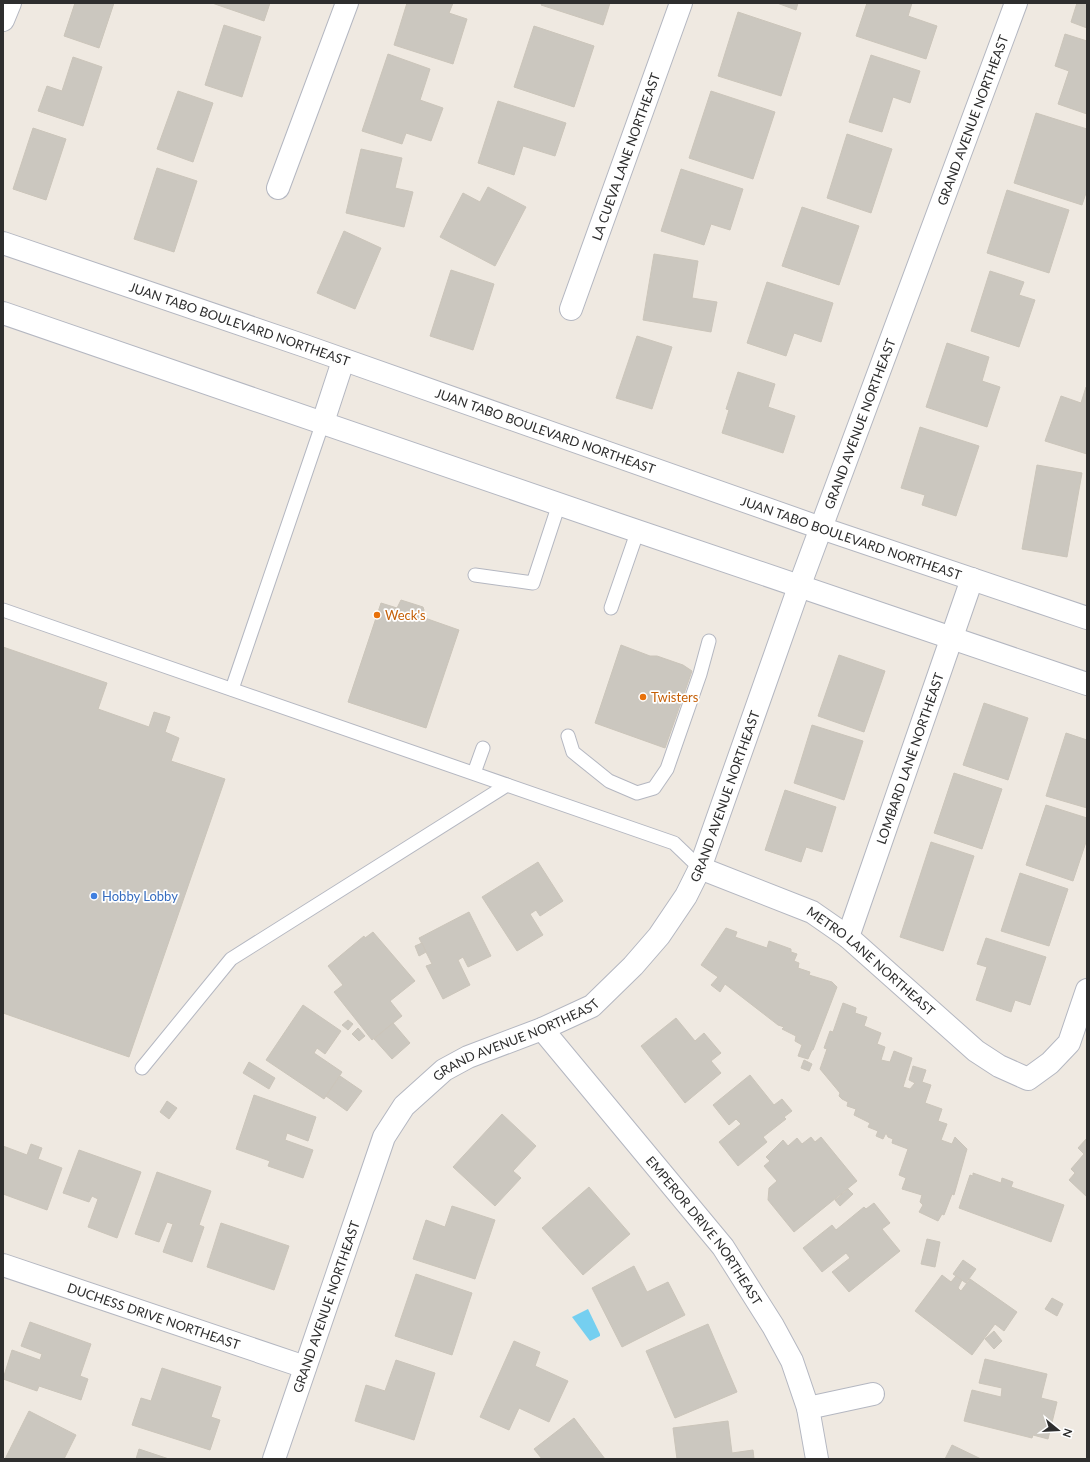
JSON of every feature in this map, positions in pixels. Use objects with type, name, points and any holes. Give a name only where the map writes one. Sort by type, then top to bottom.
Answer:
[{"type":"street","points":[[3,20],[10,3]]},
{"type":"street","points":[[278,188],[347,3]]},
{"type":"street","name":"LA CUEVA LANE NORTHEAST","points":[[571,309],[681,3]]},
{"type":"street","name":"GRAND AVENUE NORTHEAST","points":[[274,1459],[384,1137],[404,1106],[444,1070],[468,1057],[542,1029],[592,1006],[633,966],[663,930],[686,896],[700,868],[799,587],[1016,3]]},
{"type":"street","name":"JUAN TABO BOULEVARD NORTHEAST","points":[[3,243],[305,346],[343,361],[821,528],[1087,618]]},
{"type":"street","points":[[3,313],[638,530],[799,587],[1087,684]]},
{"type":"street","points":[[323,422],[343,361]]},
{"type":"street","name":"LOMBARD LANE NORTHEAST","points":[[848,937],[972,579]]},
{"type":"street","name":"METRO LANE NORTHEAST","points":[[700,868],[812,912],[848,937],[976,1051],[999,1066],[1028,1079],[1050,1063],[1069,1043],[1087,990]]},
{"type":"street","name":"EMPEROR DRIVE NORTHEAST","points":[[542,1029],[723,1247],[773,1326],[792,1361],[808,1408],[817,1459]]},
{"type":"street","name":"DUCHESS DRIVE NORTHEAST","points":[[3,1265],[305,1367]]},
{"type":"street","points":[[808,1408],[873,1394]]},
{"type":"lane","points":[[232,689],[323,422]]},
{"type":"lane","points":[[475,575],[533,583],[559,504]]},
{"type":"lane","points":[[611,608],[638,530]]},
{"type":"lane","points":[[3,610],[674,843],[700,868]]},
{"type":"lane","points":[[568,736],[573,752],[609,781],[637,793],[654,788],[667,769],[700,674],[709,641]]},
{"type":"lane","points":[[474,773],[483,748]]},
{"type":"lane","points":[[142,1068],[231,959],[506,785]]},
{"type":"water","points":[[588,1309],[600,1334],[600,1336],[590,1341],[572,1317]]},
{"type":"building","points":[[75,3],[114,3],[99,48],[64,36]]},
{"type":"building","points":[[212,3],[270,3],[264,21]]},
{"type":"building","points":[[407,3],[453,3],[449,13],[467,19],[453,64],[394,45]]},
{"type":"building","points":[[542,3],[610,3],[603,25],[541,5]]},
{"type":"building","points":[[777,3],[798,3],[796,10]]},
{"type":"building","points":[[867,3],[912,3],[908,16],[937,26],[926,59],[856,36]]},
{"type":"building","points":[[1077,3],[1087,3],[1087,28],[1071,22]]},
{"type":"building","points":[[738,12],[801,33],[781,96],[718,76]]},
{"type":"building","points":[[224,25],[261,37],[242,97],[205,85]]},
{"type":"building","points":[[534,26],[594,46],[574,107],[514,87]]},
{"type":"building","points":[[1065,34],[1087,41],[1087,114],[1058,104],[1069,71],[1055,66]]},
{"type":"building","points":[[388,54],[430,69],[420,100],[443,108],[431,141],[406,133],[402,144],[362,131]]},
{"type":"building","points":[[871,55],[920,71],[910,103],[893,97],[882,132],[849,122]]},
{"type":"building","points":[[73,57],[102,67],[83,126],[38,111],[47,86],[62,91]]},
{"type":"building","points":[[178,91],[213,103],[193,162],[157,149]]},
{"type":"building","points":[[711,91],[775,112],[753,179],[689,158]]},
{"type":"building","points":[[498,101],[566,123],[555,156],[523,146],[514,175],[478,163]]},
{"type":"building","points":[[1036,113],[1087,129],[1087,190],[1082,205],[1014,183]]},
{"type":"building","points":[[33,128],[66,139],[46,200],[13,189]]},
{"type":"building","points":[[847,134],[892,149],[871,213],[827,198]]},
{"type":"building","points":[[361,149],[402,158],[395,188],[413,192],[404,227],[346,213]]},
{"type":"building","points":[[157,168],[197,181],[174,252],[134,239]]},
{"type":"building","points":[[681,169],[743,189],[730,230],[711,224],[704,245],[661,231]]},
{"type":"building","points":[[488,187],[526,207],[495,266],[440,237],[463,193],[480,202]]},
{"type":"building","points":[[1007,190],[1069,210],[1049,273],[987,253]]},
{"type":"building","points":[[802,207],[859,226],[839,285],[782,266]]},
{"type":"building","points":[[344,231],[381,248],[355,309],[317,293]]},
{"type":"building","points":[[654,254],[698,261],[692,298],[717,302],[711,332],[643,320]]},
{"type":"building","points":[[451,270],[494,284],[473,350],[430,336]]},
{"type":"building","points":[[990,271],[1024,282],[1019,295],[1035,300],[1019,347],[971,331]]},
{"type":"building","points":[[767,282],[833,303],[821,342],[794,333],[786,356],[747,343]]},
{"type":"building","points":[[637,336],[672,347],[652,409],[616,398]]},
{"type":"building","points":[[947,343],[989,357],[982,381],[1000,387],[987,427],[926,407]]},
{"type":"building","points":[[738,372],[775,384],[768,407],[795,416],[783,453],[722,433],[729,410],[726,409]]},
{"type":"building","points":[[1086,387],[1087,454],[1045,441],[1061,396],[1081,403]]},
{"type":"building","points":[[920,427],[979,446],[956,516],[922,505],[925,495],[901,488]]},
{"type":"building","points":[[1037,465],[1082,473],[1067,557],[1022,549]]},
{"type":"building","points":[[401,600],[423,607],[424,610],[422,617],[459,630],[426,728],[348,702],[381,603],[397,608]]},
{"type":"building","name":"Twisters","points":[[621,645],[650,656],[657,656],[683,665],[692,671],[665,748],[595,723]]},
{"type":"building","name":"Hobby Lobby","points":[[3,647],[107,683],[98,709],[149,727],[154,712],[170,717],[165,732],[179,738],[171,761],[225,779],[129,1057],[3,1013]]},
{"type":"building","points":[[839,655],[885,671],[864,732],[818,716]]},
{"type":"building","points":[[984,703],[1028,718],[1008,780],[963,765]]},
{"type":"building","points":[[812,725],[863,741],[844,800],[794,783]]},
{"type":"building","points":[[1066,733],[1087,740],[1087,808],[1046,796]]},
{"type":"building","points":[[954,773],[1002,789],[982,849],[934,833]]},
{"type":"building","points":[[785,790],[836,807],[822,852],[806,847],[801,862],[765,850]]},
{"type":"building","points":[[1046,805],[1087,818],[1087,839],[1073,881],[1026,865]]},
{"type":"building","points":[[931,842],[974,856],[943,951],[900,937]]},
{"type":"building","points":[[538,862],[563,901],[540,916],[536,910],[530,914],[543,935],[517,951],[482,897]]},
{"type":"building","points":[[1020,873],[1068,889],[1049,946],[1001,931]]},
{"type":"building","points":[[469,912],[491,956],[468,967],[463,957],[458,960],[470,985],[443,999],[426,966],[432,964],[419,938]]},
{"type":"building","points":[[726,928],[737,932],[735,937],[767,948],[769,941],[791,949],[791,952],[797,954],[794,961],[799,963],[798,968],[810,972],[809,975],[832,982],[837,987],[813,1050],[808,1059],[798,1056],[802,1045],[795,1041],[796,1036],[782,1029],[784,1027],[778,1025],[725,984],[720,992],[711,985],[718,977],[701,965]]},
{"type":"building","points":[[373,932],[415,981],[390,1001],[402,1016],[372,1040],[334,992],[343,985],[328,966],[364,936],[365,938]]},
{"type":"building","points":[[986,938],[1046,957],[1030,1005],[1015,1000],[1011,1012],[976,1000],[987,967],[977,964]]},
{"type":"building","points":[[422,943],[426,952],[419,956],[415,946]]},
{"type":"building","points":[[843,1003],[856,1008],[855,1013],[867,1017],[864,1026],[881,1033],[877,1044],[885,1047],[881,1060],[890,1062],[894,1051],[912,1058],[903,1087],[910,1089],[915,1083],[909,1080],[913,1066],[926,1070],[922,1082],[931,1085],[925,1103],[942,1109],[938,1121],[947,1124],[941,1140],[952,1144],[955,1137],[967,1149],[954,1195],[952,1194],[944,1215],[942,1214],[938,1221],[919,1212],[923,1205],[920,1202],[922,1195],[902,1189],[906,1178],[899,1175],[908,1149],[892,1143],[893,1139],[888,1137],[886,1133],[883,1139],[876,1136],[878,1131],[868,1127],[870,1123],[854,1115],[856,1109],[847,1106],[848,1102],[839,1096],[840,1093],[820,1069],[827,1049],[824,1048],[830,1031],[833,1032]]},
{"type":"building","points":[[303,1005],[341,1031],[325,1054],[317,1048],[314,1053],[342,1072],[324,1099],[266,1060]]},
{"type":"building","points":[[676,1018],[695,1041],[704,1033],[721,1053],[711,1061],[721,1073],[685,1103],[641,1046]]},
{"type":"building","points":[[348,1020],[353,1024],[348,1030],[342,1025]]},
{"type":"building","points":[[393,1023],[410,1043],[392,1059],[374,1039]]},
{"type":"building","points":[[358,1028],[365,1036],[359,1041],[352,1034]]},
{"type":"building","points":[[804,1060],[812,1064],[809,1071],[801,1068]]},
{"type":"building","points":[[249,1062],[275,1078],[269,1089],[243,1073]]},
{"type":"building","points":[[750,1075],[774,1105],[782,1099],[792,1111],[784,1117],[786,1119],[763,1137],[767,1142],[738,1166],[719,1142],[741,1124],[736,1119],[729,1125],[713,1105]]},
{"type":"building","points":[[340,1076],[362,1091],[347,1111],[326,1096]]},
{"type":"building","points":[[254,1095],[316,1117],[308,1141],[287,1133],[285,1140],[313,1150],[303,1178],[268,1166],[270,1161],[236,1149]]},
{"type":"building","points":[[167,1101],[177,1108],[169,1119],[160,1112]]},
{"type":"building","points":[[502,1114],[536,1146],[513,1171],[521,1178],[495,1206],[453,1167]]},
{"type":"building","points":[[811,1137],[815,1142],[821,1137],[857,1181],[794,1232],[768,1200],[769,1188],[777,1181],[764,1166],[770,1161],[766,1157],[783,1140],[788,1146],[797,1138],[802,1144]]},
{"type":"building","points":[[1087,1138],[1087,1197],[1069,1180],[1075,1173],[1071,1169],[1084,1154],[1078,1148]]},
{"type":"building","points":[[31,1144],[42,1148],[38,1159],[62,1168],[47,1210],[3,1194],[3,1146],[27,1155]]},
{"type":"building","points":[[79,1150],[141,1172],[117,1238],[88,1227],[98,1199],[92,1196],[89,1202],[63,1193]]},
{"type":"building","points":[[157,1172],[211,1191],[199,1225],[204,1227],[192,1262],[163,1252],[173,1224],[167,1222],[159,1242],[135,1234]]},
{"type":"building","points":[[973,1173],[1001,1183],[1002,1178],[1013,1182],[1011,1187],[1064,1205],[1051,1242],[959,1208],[970,1175],[973,1176]]},
{"type":"building","points":[[589,1187],[630,1234],[583,1275],[542,1228]]},
{"type":"building","points":[[848,1189],[853,1194],[840,1206],[835,1200]]},
{"type":"building","points":[[874,1203],[890,1223],[882,1229],[900,1251],[849,1292],[832,1272],[850,1258],[846,1253],[822,1272],[803,1248],[832,1225],[836,1230],[864,1207],[866,1209]]},
{"type":"building","points":[[452,1206],[495,1220],[475,1279],[413,1259],[426,1220],[445,1227]]},
{"type":"building","points":[[221,1223],[289,1246],[274,1290],[207,1267]]},
{"type":"building","points":[[927,1239],[940,1242],[935,1267],[921,1264]]},
{"type":"building","points":[[963,1260],[976,1269],[966,1283],[953,1274]]},
{"type":"building","points":[[634,1266],[647,1292],[668,1282],[685,1315],[622,1347],[592,1288]]},
{"type":"building","points":[[416,1274],[472,1293],[452,1355],[395,1336]]},
{"type":"building","points":[[942,1275],[951,1282],[956,1276],[962,1280],[958,1288],[961,1291],[970,1279],[1017,1312],[1004,1331],[995,1324],[972,1355],[915,1311]]},
{"type":"building","points":[[1052,1298],[1063,1304],[1057,1316],[1045,1309]]},
{"type":"building","points":[[30,1322],[91,1344],[80,1376],[88,1379],[81,1400],[39,1386],[37,1391],[3,1379],[12,1350],[40,1360],[42,1354],[21,1346]]},
{"type":"building","points":[[708,1324],[737,1392],[675,1418],[646,1351]]},
{"type":"building","points":[[994,1331],[1002,1341],[994,1349],[985,1339]]},
{"type":"building","points":[[514,1341],[540,1352],[535,1366],[568,1381],[549,1422],[519,1408],[509,1430],[480,1417]]},
{"type":"building","points":[[985,1359],[1047,1374],[1041,1398],[1057,1402],[1048,1439],[1033,1435],[1032,1438],[964,1421],[972,1390],[1001,1397],[1002,1388],[979,1383]]},
{"type":"building","points":[[396,1360],[435,1373],[414,1440],[355,1421],[366,1385],[385,1391]]},
{"type":"building","points":[[162,1368],[221,1387],[211,1417],[220,1420],[210,1450],[132,1425],[141,1398],[151,1401]]},
{"type":"building","points":[[29,1411],[76,1435],[64,1459],[5,1459]]},
{"type":"building","points":[[574,1418],[605,1459],[542,1459],[534,1449]]},
{"type":"building","points":[[728,1421],[732,1453],[753,1450],[754,1459],[677,1459],[673,1428]]},
{"type":"building","points":[[952,1445],[981,1459],[945,1459]]},
{"type":"building","points":[[139,1449],[169,1459],[136,1459]]},
{"type":"place","name":"Weck's","points":[[377,615]]},
{"type":"place","name":"Twisters","points":[[643,697]]},
{"type":"place","name":"Hobby Lobby","points":[[94,896]]}]
